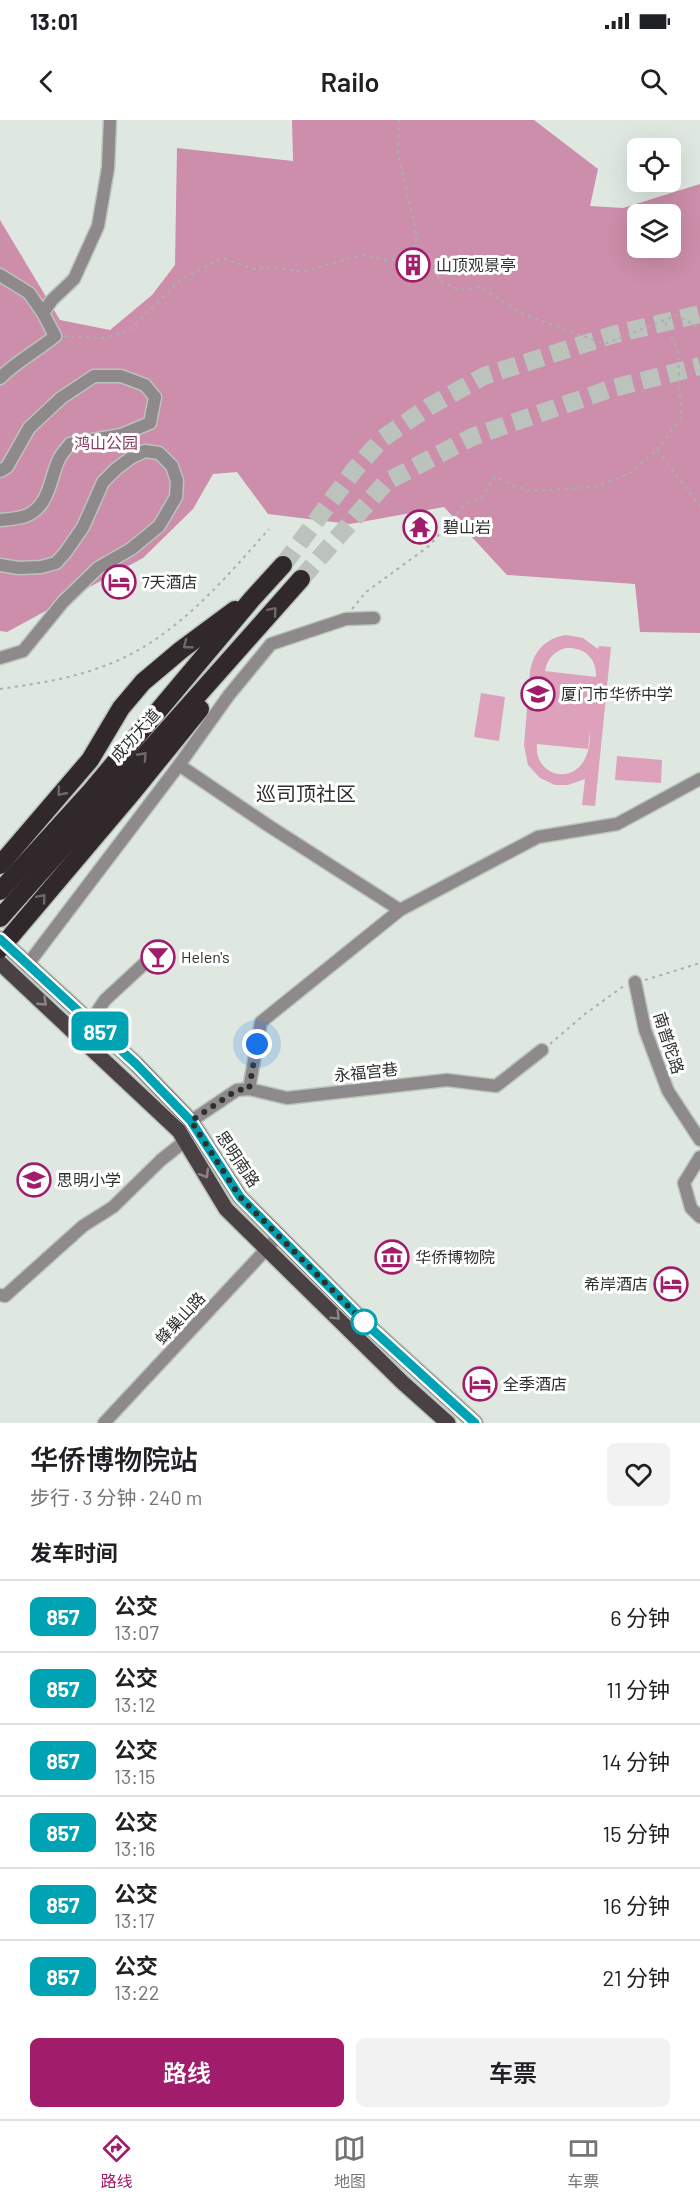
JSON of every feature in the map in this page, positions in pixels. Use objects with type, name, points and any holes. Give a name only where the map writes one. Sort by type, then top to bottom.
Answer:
[{"type":"highway","name":"成功大道","points":[[0,918],[252,599],[283,565]]},
{"type":"highway","name":"成功大道","points":[[0,891],[253,634],[301,579]]},
{"type":"highway","points":[[0,865],[90,760],[120,708],[143,682],[181,650],[252,599]]},
{"type":"highway","points":[[3,950],[231,671],[253,634]]},
{"type":"main road","name":"思明南路","points":[[3,950],[28,964],[136,1064],[191,1121],[240,1197],[364,1322],[475,1423]]},
{"type":"main road","points":[[3,950],[179,1131],[226,1209],[402,1382],[448,1423]]},
{"type":"street","points":[[43,313],[52,300],[74,279],[98,226],[108,168],[110,120]]},
{"type":"street","points":[[0,275],[29,293],[56,336],[16,362],[0,378]]},
{"type":"street","points":[[0,471],[8,467],[29,428],[61,398],[94,376],[121,376],[145,385],[155,397],[150,423],[121,435],[70,444],[60,457],[50,490],[42,503],[30,514],[0,520]]},
{"type":"street","points":[[0,565],[19,568],[41,567],[56,563],[65,554],[83,527],[103,482],[132,457],[145,451],[159,453],[172,466],[177,481],[176,497],[159,526],[130,549],[98,568],[63,602],[23,651],[0,658]]},
{"type":"street","points":[[28,964],[179,765],[229,695],[271,644],[342,620],[374,618]]},
{"type":"street","points":[[179,765],[400,910]]},
{"type":"street","points":[[191,1121],[237,1090],[249,1089],[261,1022],[400,910],[538,837],[617,824],[700,779]]},
{"type":"street","points":[[90,1022],[105,1000],[146,962]]},
{"type":"street","name":"南普陀路","points":[[635,982],[645,1030],[668,1091],[700,1140]]},
{"type":"street","name":"永福宫巷","points":[[249,1089],[287,1098],[447,1080],[496,1086],[542,1050]]},
{"type":"street","points":[[0,1295],[5,1296],[82,1226],[113,1208],[161,1160],[185,1141]]},
{"type":"street","points":[[700,1156],[684,1183],[691,1208],[700,1217]]},
{"type":"street","name":"蜂巢山路","points":[[104,1423],[280,1235]]},
{"type":"path","points":[[399,120],[398,153],[417,236],[411,257]]},
{"type":"path","points":[[56,336],[104,338],[128,331],[180,280],[222,258],[253,269],[279,268],[303,272],[362,255],[386,260],[411,257],[436,271],[440,281],[459,290],[480,288],[525,315],[605,345],[677,315],[700,329]]},
{"type":"path","points":[[342,620],[366,592],[429,546],[466,504],[481,498],[495,477],[532,491],[595,487],[630,473],[657,450],[681,418],[678,351],[664,320]]},
{"type":"path","points":[[657,450],[700,506]]},
{"type":"path","points":[[0,689],[44,683],[105,666],[153,641],[209,596],[269,529]]},
{"type":"path","points":[[542,1050],[624,985],[656,978],[700,963]]},
{"type":"shaded area","points":[[566,635],[583,638],[598,649],[599,646],[611,647],[595,806],[582,805],[585,779],[568,785],[555,785],[540,778],[528,765],[524,745],[530,672],[537,652],[547,642]],"holes":[[[566,648],[578,649],[588,655],[594,664],[596,677],[545,671],[552,656]],[[590,731],[588,750],[582,764],[573,772],[563,774],[553,772],[544,766],[538,757],[537,744],[588,749]]]},
{"type":"shaded area","points":[[481,693],[505,697],[499,741],[474,737]]},
{"type":"shaded area","points":[[617,756],[662,760],[661,783],[615,780]]},
{"type":"green space","name":"鸿山公园","points":[[292,120],[534,120],[598,169],[590,206],[627,207],[627,258],[681,258],[681,204],[636,204],[681,192],[681,190],[700,184],[700,633],[640,632],[635,584],[507,575],[444,507],[350,524],[268,514],[237,472],[213,474],[193,509],[143,558],[7,632],[0,631],[0,220],[60,320],[110,330],[152,295],[175,265],[177,148],[293,161]]},
{"type":"tunnel","points":[[283,565],[355,469],[383,438],[430,406],[484,376],[612,335],[700,314]]},
{"type":"tunnel","points":[[301,579],[386,482],[472,437],[610,389],[700,366]]},
{"type":"bus line","name":"857","points":[[0,939],[136,1064],[191,1121],[240,1197],[364,1322],[475,1423]]},
{"type":"place","name":"山顶观景亭","points":[[413,265]]},
{"type":"place","name":"碧山岩","points":[[420,527]]},
{"type":"place","name":"7天酒店","points":[[119,582]]},
{"type":"place","name":"厦门市华侨中学","points":[[538,694]]},
{"type":"place","name":"Helen's","points":[[158,957]]},
{"type":"place","name":"思明小学","points":[[34,1180]]},
{"type":"place","name":"华侨博物院","points":[[392,1257]]},
{"type":"place","name":"希岸酒店","points":[[671,1284]]},
{"type":"place","name":"全季酒店","points":[[480,1384]]},
{"type":"district","name":"巡司顶社区","points":[[306,794]]},
{"type":"route","points":[[257,1044],[249,1089],[237,1090],[191,1121],[240,1197],[364,1322]]}]
